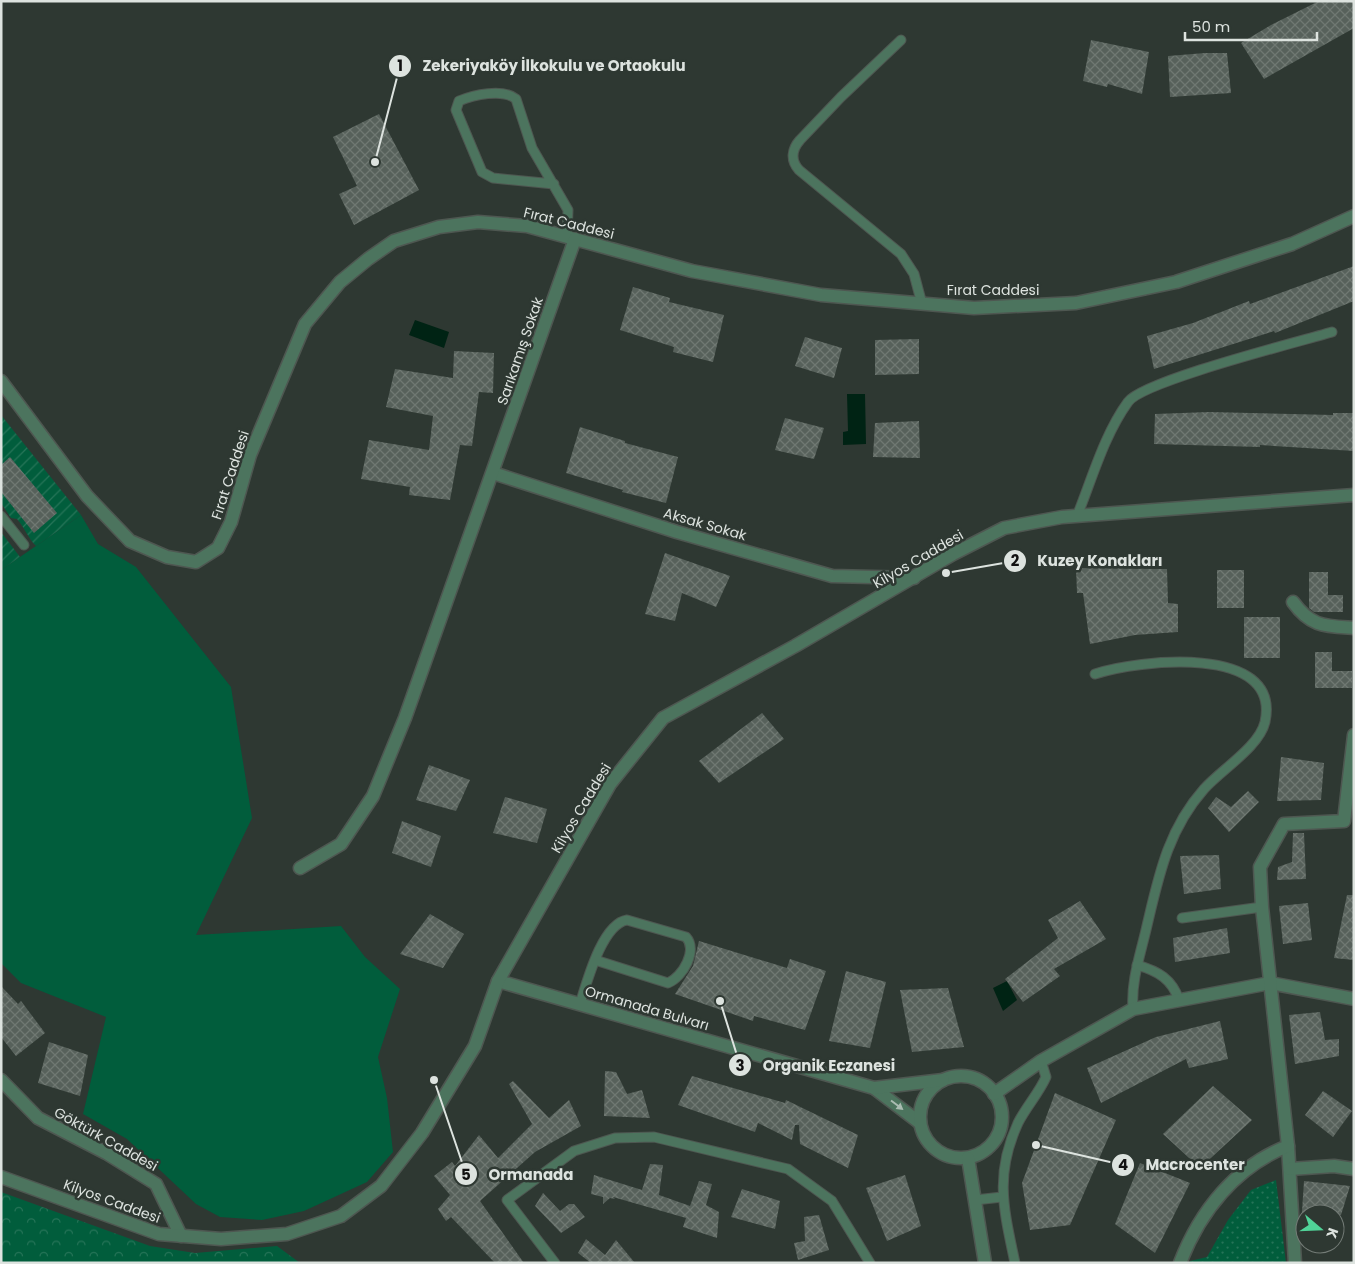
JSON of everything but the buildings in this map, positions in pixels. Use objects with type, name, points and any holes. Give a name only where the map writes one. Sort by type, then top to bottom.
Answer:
[{"type":"street","name":"Fırat Caddesi","points":[[1,381],[87,496],[130,541],[168,556],[196,562],[218,548],[231,522],[250,456],[305,324],[340,282],[394,241],[439,227],[478,222],[526,226],[692,271],[803,292],[974,308],[1076,303],[1176,282],[1292,244],[1354,216]]},
{"type":"street","name":"Sarıkamış Sokak","points":[[300,868],[341,844],[373,796],[405,718],[493,473],[571,238]]},
{"type":"street","name":"Aksak Sokak","points":[[493,473],[677,532],[832,576],[914,578]]},
{"type":"street","name":"Kilyos Caddesi","points":[[1,1177],[159,1234],[221,1239],[287,1234],[341,1216],[382,1186],[422,1133],[475,1046],[498,981],[610,784],[663,718],[795,646],[953,554],[1004,528],[1077,516],[1354,495]]},
{"type":"street","points":[[1293,602],[1304,617],[1315,623],[1354,628]]},
{"type":"street","points":[[1297,1261],[1288,1146],[1262,907],[1260,867],[1284,824],[1349,821],[1354,735]]},
{"type":"street","name":"Ormanada Bulvarı","points":[[498,981],[874,1088],[920,1123]]},
{"type":"street","points":[[994,1094],[1042,1061],[1133,1009],[1270,983],[1354,999]]},
{"type":"street","points":[[958,1076],[972,1078],[984,1084],[994,1094],[1000,1106],[1002,1120],[998,1133],[991,1145],[981,1153],[968,1158],[955,1158],[942,1154],[932,1147],[924,1136],[920,1123],[920,1110],[925,1097],[933,1087],[945,1079],[958,1076]]},
{"type":"street","name":"Ormanada Bulvarı","points":[[874,1088],[945,1079]]},
{"type":"street","name":"Göktürk Caddesi","points":[[1,1080],[38,1118],[106,1153],[156,1184],[181,1236]]},
{"type":"street","points":[[1180,1263],[1188,1243],[1206,1212],[1221,1192],[1265,1155],[1288,1146]]},
{"type":"street","points":[[968,1158],[985,1263]]},
{"type":"street","points":[[1290,1169],[1334,1166],[1354,1169]]},
{"type":"lane","points":[[901,40],[841,97],[800,140],[793,151],[793,162],[799,170],[901,254],[917,279],[922,304]]},
{"type":"lane","points":[[554,184],[493,178],[482,172],[456,110],[459,102],[467,98],[504,94],[516,99],[532,148],[554,184],[568,210],[571,238]]},
{"type":"lane","points":[[1077,516],[1109,436],[1129,400],[1167,381],[1332,332]]},
{"type":"lane","points":[[1,516],[24,545]]},
{"type":"lane","points":[[1095,674],[1128,666],[1188,662],[1208,663],[1247,675],[1260,687],[1265,704],[1264,723],[1260,733],[1254,742],[1205,788],[1183,817],[1162,860],[1137,965],[1133,989],[1133,1009]]},
{"type":"lane","points":[[1182,918],[1262,907]]},
{"type":"lane","points":[[580,1004],[595,960],[612,927],[619,921],[627,920],[686,937],[690,941],[690,950],[683,972],[677,980],[668,983],[595,960]]},
{"type":"lane","points":[[1137,965],[1161,974],[1173,987],[1179,1000]]},
{"type":"lane","points":[[1015,1263],[1002,1197],[1006,1160],[1024,1111],[1046,1076],[1042,1061]]},
{"type":"lane","points":[[555,1263],[507,1200],[574,1151],[615,1138],[654,1137],[788,1169],[832,1201],[870,1263]]},
{"type":"lane","points":[[975,1200],[1002,1197]]},
{"type":"green space","points":[[1,415],[81,515],[36,546],[20,522],[17,519],[11,518],[1,503]]},
{"type":"green space","points":[[81,515],[98,544],[136,567],[231,687],[252,818],[196,935],[341,926],[365,957],[400,989],[378,1057],[387,1098],[393,1152],[367,1182],[304,1211],[262,1220],[220,1217],[196,1204],[127,1139],[83,1114],[106,1017],[21,983],[1,963],[1,570]]},
{"type":"green space","points":[[1,532],[20,557],[1,570]]},
{"type":"green space","points":[[1276,1180],[1286,1263],[1190,1263],[1190,1261],[1207,1257],[1228,1220],[1251,1190]]},
{"type":"green space","points":[[1,1192],[150,1246],[195,1253],[277,1246],[300,1263],[1,1263]]},
{"type":"shaded area","points":[[415,320],[449,332],[444,348],[409,335]]},
{"type":"shaded area","points":[[847,394],[865,394],[866,444],[843,445],[843,432],[848,431]]},
{"type":"shaded area","points":[[1007,981],[1017,1000],[1003,1011],[993,988]]},
{"type":"place","name":"Zekeriyaköy İlkokulu ve Ortaokulu","points":[[375,162]]},
{"type":"place","name":"Kuzey Konakları","points":[[946,573]]},
{"type":"place","name":"Organik Eczanesi","points":[[720,1001]]},
{"type":"place","name":"Ormanada","points":[[434,1080]]},
{"type":"place","name":"Macrocenter","points":[[1036,1145]]}]
